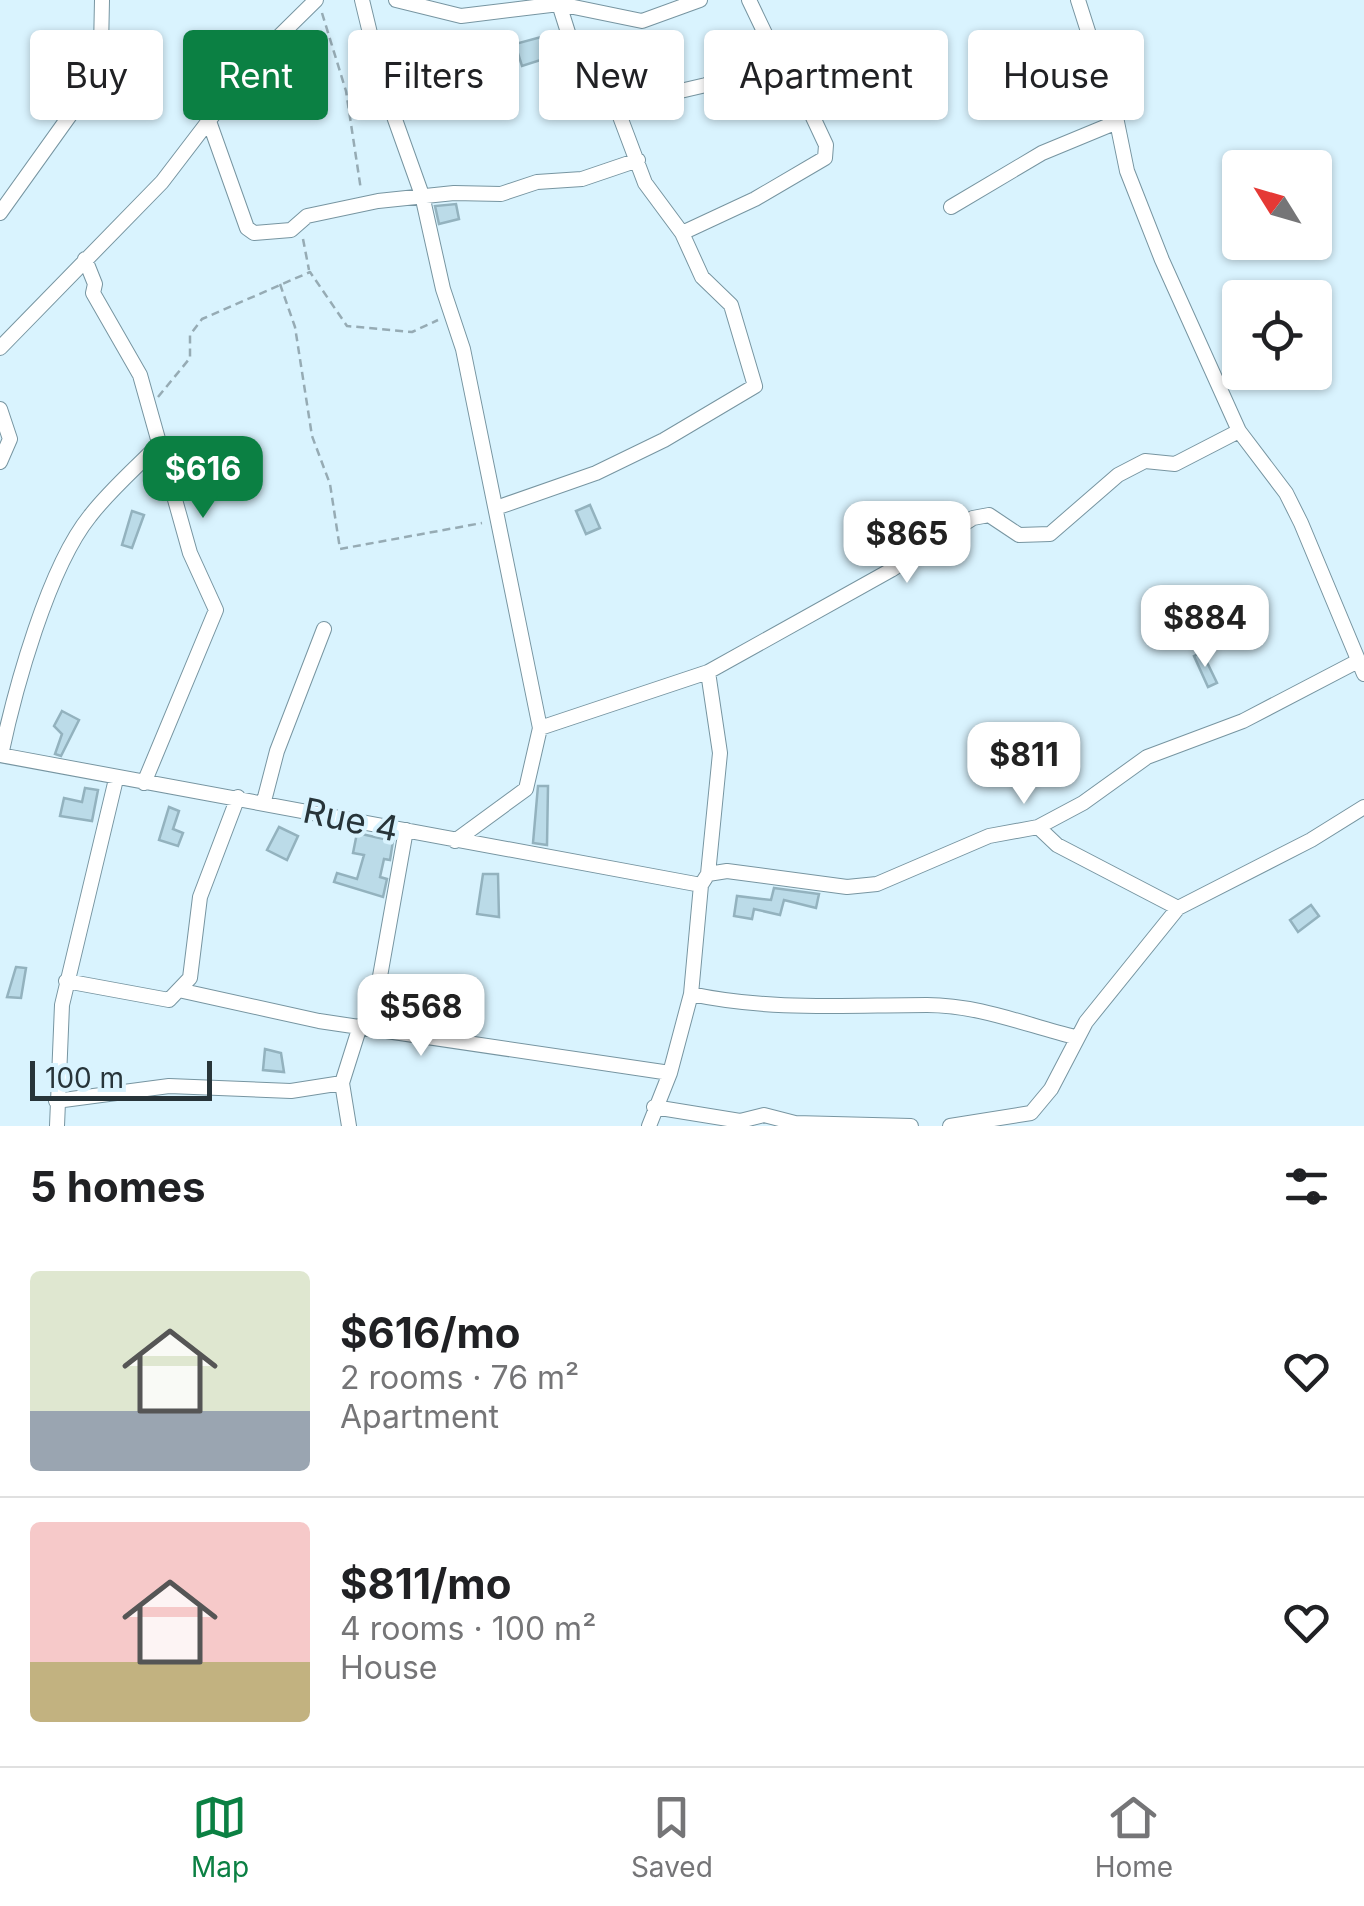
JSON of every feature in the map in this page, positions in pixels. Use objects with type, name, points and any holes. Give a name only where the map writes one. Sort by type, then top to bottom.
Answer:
[{"type":"street","points":[[0,214],[93,83],[101,48],[102,0]]},
{"type":"street","points":[[0,348],[149,196],[210,124],[256,59],[319,0]]},
{"type":"street","points":[[362,0],[382,83],[422,195],[484,436],[540,728],[529,786],[455,840]]},
{"type":"street","points":[[396,0],[461,16],[560,4],[642,21],[700,0]]},
{"type":"street","points":[[750,0],[766,30]]},
{"type":"street","points":[[1078,0],[1117,122],[1127,171],[1146,222],[1239,431],[1286,493],[1361,668]]},
{"type":"street","points":[[560,4],[568,30]]},
{"type":"street","points":[[497,514],[596,474],[754,390],[744,340],[731,305],[698,272],[682,233],[645,184],[622,120]]},
{"type":"street","points":[[682,233],[755,199],[825,158],[826,144],[815,120]]},
{"type":"street","points":[[951,207],[1042,153],[1117,122]]},
{"type":"street","points":[[210,124],[251,232],[291,230],[299,220],[422,195],[501,194],[537,182],[582,179],[638,160]]},
{"type":"street","points":[[84,259],[95,284],[93,293],[132,357],[190,553],[216,610],[144,783]]},
{"type":"street","points":[[0,409],[10,439],[0,462]]},
{"type":"street","points":[[540,728],[708,672],[891,570],[972,518],[990,515],[1020,535],[1050,534],[1132,468],[1145,461],[1175,464],[1239,431]]},
{"type":"street","points":[[0,755],[24,661],[69,552],[88,517],[160,443]]},
{"type":"street","points":[[264,802],[277,750],[324,629]]},
{"type":"street","name":"Rue 4","points":[[0,755],[455,840],[705,879],[727,872],[858,888],[910,873],[989,836],[1038,827],[1084,803],[1146,756],[1243,721],[1361,668]]},
{"type":"street","points":[[649,1126],[670,1073],[691,994],[720,753],[708,672]]},
{"type":"street","points":[[57,1126],[56,1060],[66,982],[116,779]]},
{"type":"street","points":[[66,982],[170,1000],[183,990],[190,978],[200,897],[238,797]]},
{"type":"street","points":[[950,1126],[1031,1113],[1052,1089],[1075,1037],[1178,908],[1311,840],[1364,807]]},
{"type":"street","points":[[1038,827],[1056,846],[1178,908]]},
{"type":"street","points":[[348,1126],[342,1084],[366,1027],[406,830]]},
{"type":"street","points":[[183,990],[366,1027],[670,1073]]},
{"type":"street","points":[[691,994],[731,1002],[820,1008],[929,1005],[1002,1014],[1025,1025],[1075,1037]]},
{"type":"street","points":[[56,1102],[169,1086],[291,1090],[342,1084]]},
{"type":"street","points":[[654,1107],[725,1123],[764,1115],[796,1123],[911,1126]]},
{"type":"path","points":[[319,0],[324,31],[346,91],[362,174],[360,206]]},
{"type":"path","points":[[299,220],[310,272],[336,316],[361,330],[412,332],[453,313]]},
{"type":"path","points":[[149,408],[190,358],[190,335],[207,315],[310,272]]},
{"type":"path","points":[[280,284],[294,327],[312,436],[330,484],[340,549],[497,514]]},
{"type":"building","points":[[539,38],[539,61],[522,66],[519,43]]},
{"type":"building","points":[[456,204],[459,219],[439,224],[435,206]]},
{"type":"building","points":[[590,505],[600,528],[586,534],[576,511]]},
{"type":"building","points":[[132,511],[144,515],[132,548],[122,545]]},
{"type":"building","points":[[1202,652],[1217,683],[1208,687],[1194,656]]},
{"type":"building","points":[[62,711],[79,720],[61,756],[55,754],[62,734],[54,726]]},
{"type":"building","points":[[538,786],[548,786],[547,845],[533,843]]},
{"type":"building","points":[[85,788],[98,790],[92,821],[60,816],[64,798],[82,802]]},
{"type":"building","points":[[169,807],[179,811],[173,829],[183,833],[178,846],[159,840]]},
{"type":"building","points":[[279,827],[298,836],[287,860],[267,850]]},
{"type":"building","points":[[357,833],[393,841],[390,860],[384,859],[380,877],[387,879],[383,897],[334,882],[337,873],[357,879],[364,855],[353,853]]},
{"type":"building","points":[[483,874],[498,874],[499,917],[477,914]]},
{"type":"building","points":[[774,888],[819,894],[816,908],[784,900],[780,915],[754,909],[752,919],[734,916],[737,896],[771,900]]},
{"type":"building","points":[[1311,905],[1319,916],[1298,932],[1290,920]]},
{"type":"building","points":[[16,967],[26,968],[21,998],[7,997]]},
{"type":"building","points":[[265,1049],[281,1053],[284,1072],[263,1070]]}]
